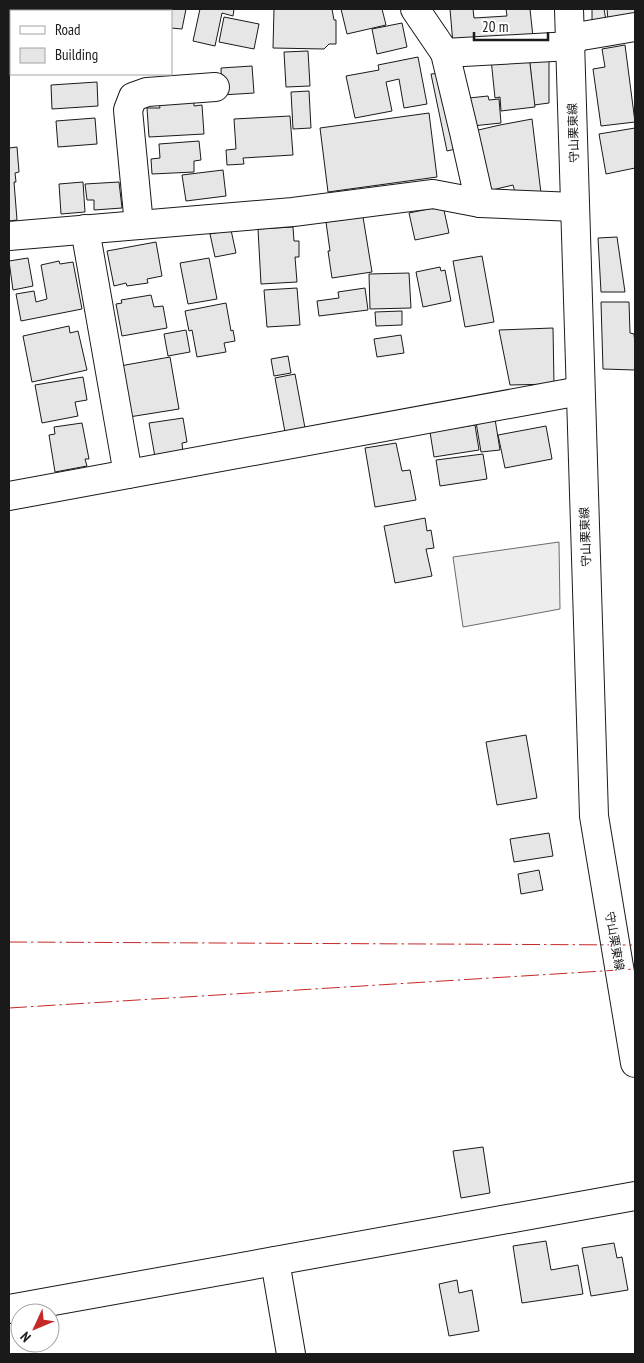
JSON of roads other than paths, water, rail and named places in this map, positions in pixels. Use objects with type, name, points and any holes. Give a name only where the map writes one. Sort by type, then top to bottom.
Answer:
[{"type":"main road","points":[[415,9],[445,53],[480,202]]},
{"type":"main road","name":"守山栗東線","points":[[570,9],[594,816],[635,1063]]},
{"type":"main road","points":[[445,53],[570,42],[635,27]]},
{"type":"main road","points":[[138,225],[128,110],[133,97],[147,92],[215,87]]},
{"type":"main road","points":[[9,236],[293,212],[433,194],[480,202],[575,207]]},
{"type":"main road","points":[[85,229],[128,474]]},
{"type":"main road","points":[[9,496],[580,391]]},
{"type":"main road","points":[[9,1310],[635,1196]]},
{"type":"main road","points":[[274,1261],[291,1354]]}]
